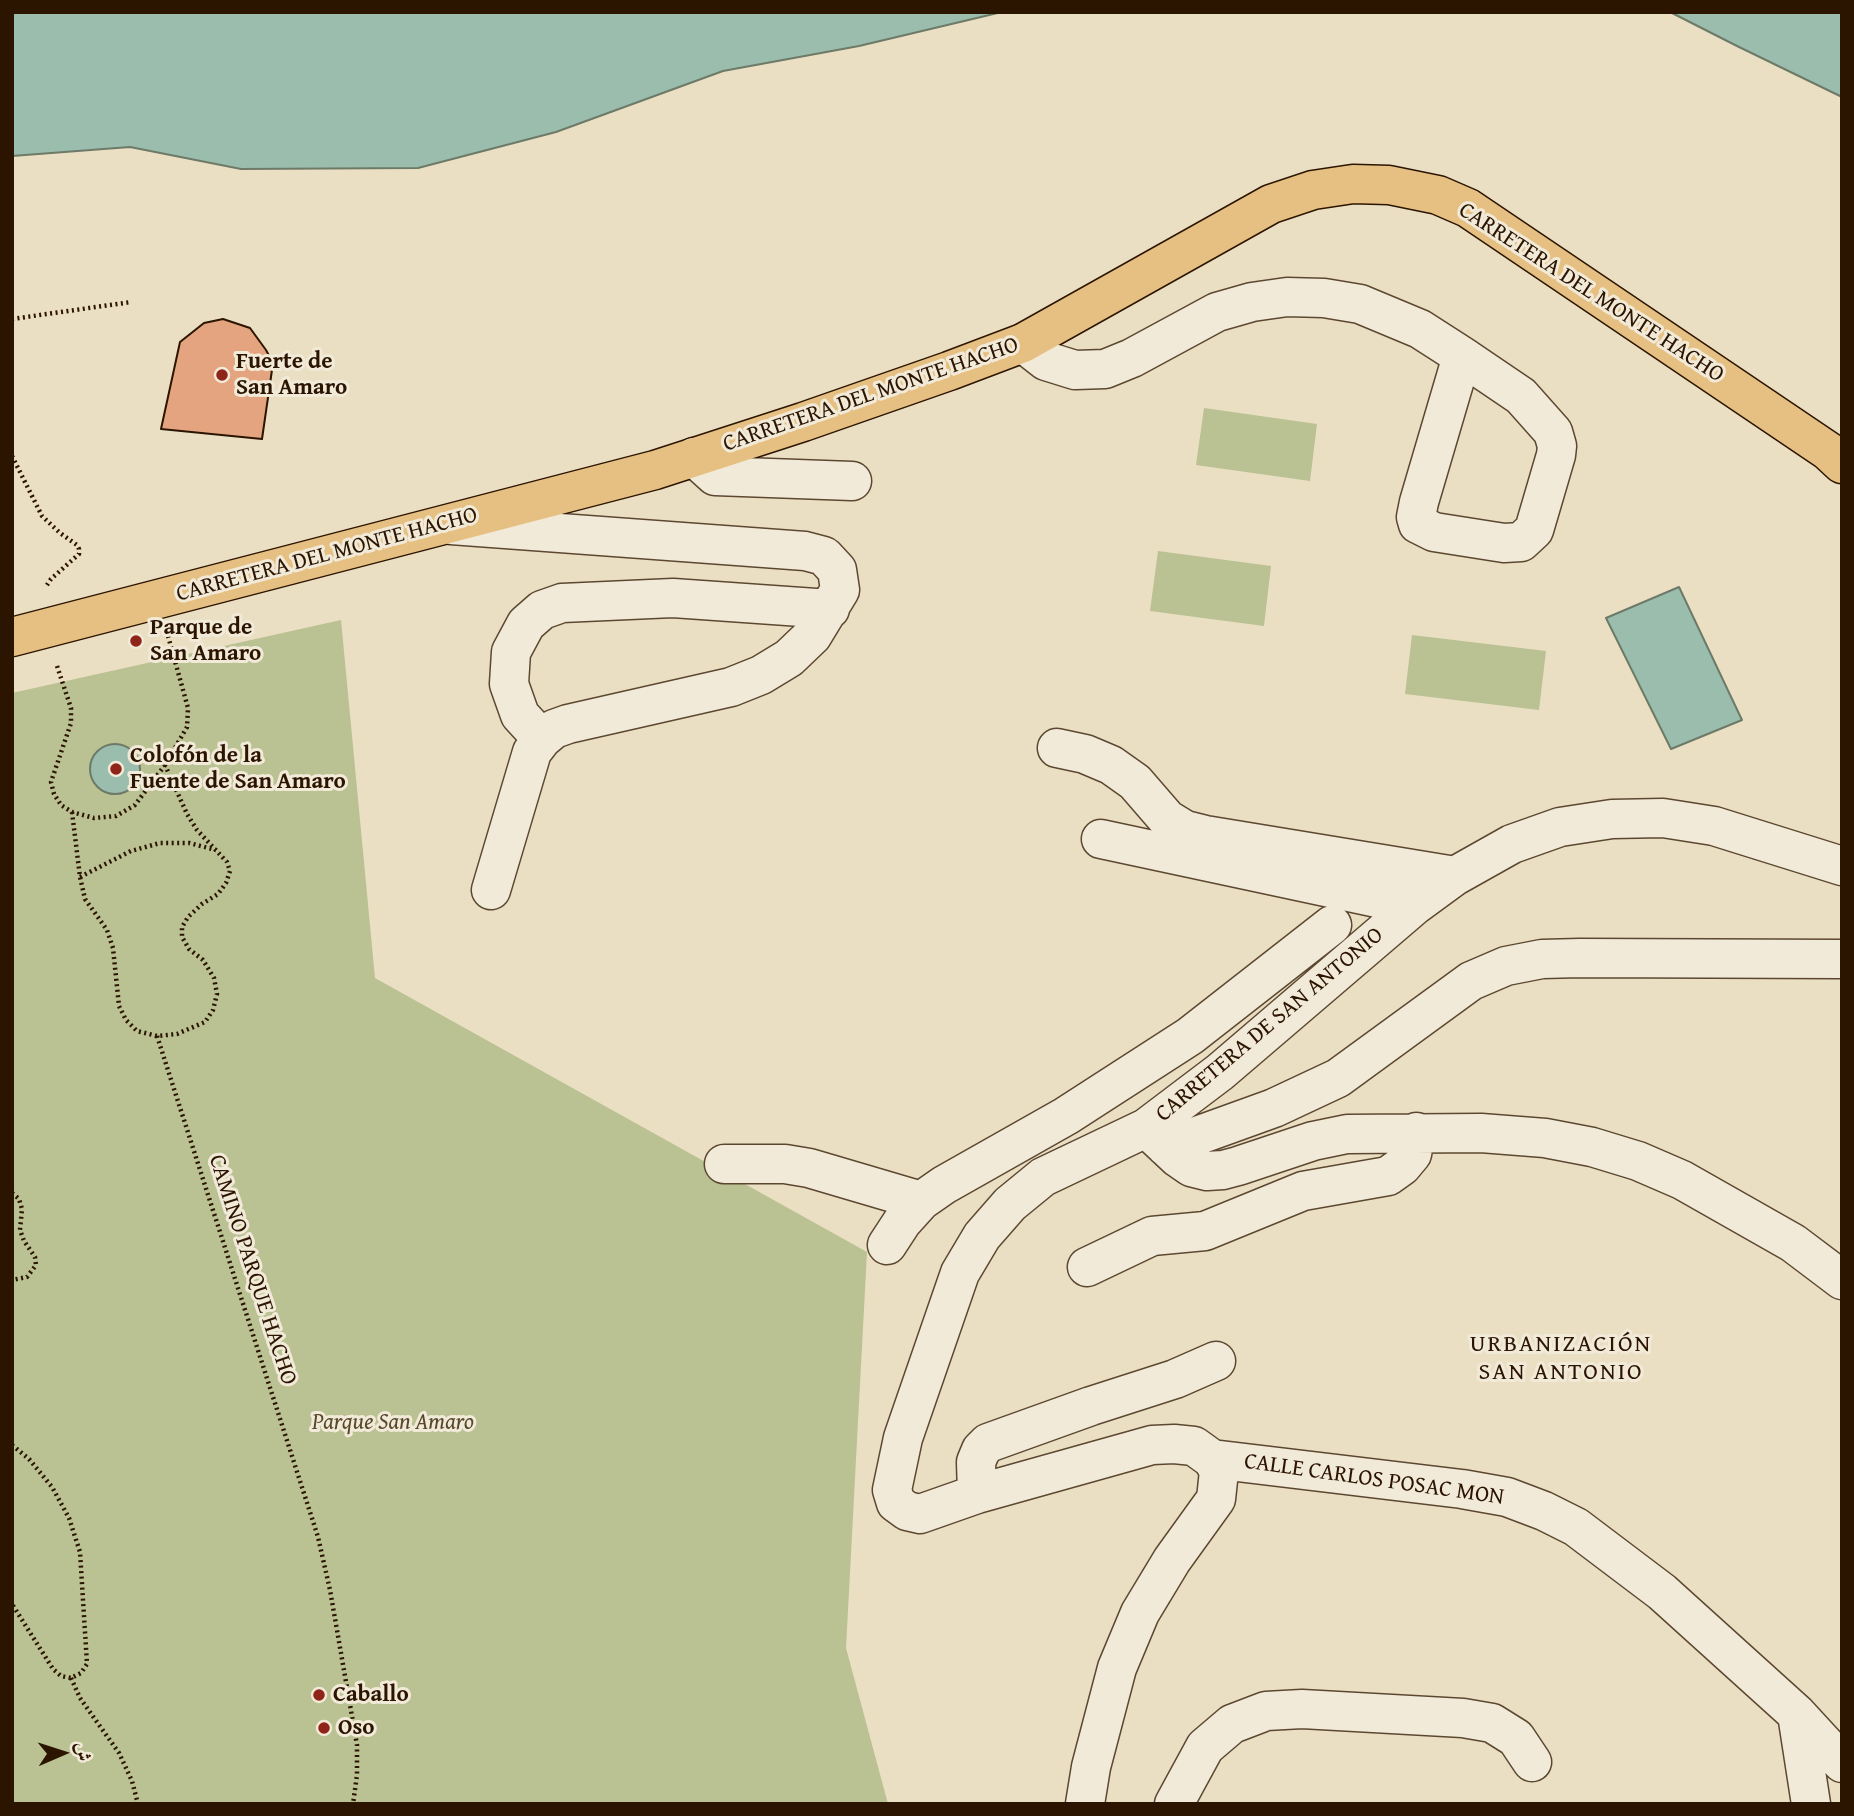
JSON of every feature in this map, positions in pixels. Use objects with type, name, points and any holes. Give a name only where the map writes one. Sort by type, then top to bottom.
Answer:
[{"type":"main road","name":"CARRETERA DEL MONTE HACHO","points":[[28,632],[654,470],[949,372],[1023,343],[1271,204],[1312,190],[1353,184],[1390,185],[1438,195],[1468,208],[1837,466]]},
{"type":"street","points":[[1023,343],[1046,361],[1075,370],[1105,369],[1132,358],[1217,312],[1252,302],[1287,297],[1324,298],[1360,304],[1420,329],[1462,356],[1521,396],[1553,432],[1556,454],[1534,530],[1521,542],[1504,544],[1434,532],[1418,523],[1416,517],[1462,356]]},
{"type":"street","points":[[694,457],[715,476],[852,481]]},
{"type":"street","points":[[442,525],[804,551],[824,556],[837,570],[840,590],[812,636],[789,658],[761,676],[731,687],[568,724],[554,729],[542,738],[532,752],[491,890]]},
{"type":"street","points":[[542,738],[520,715],[509,684],[511,652],[526,624],[542,610],[562,603],[673,598],[830,608]]},
{"type":"street","points":[[1057,748],[1085,754],[1111,765],[1135,782],[1167,819],[1185,830],[1455,876]]},
{"type":"street","name":"CARRETERA DE SAN ANTONIO","points":[[1212,1459],[1194,1446],[1152,1446],[977,1494],[920,1514],[906,1511],[896,1503],[892,1490],[903,1438],[960,1273],[982,1236],[1010,1204],[1043,1177],[1156,1138],[1220,1072],[1414,906],[1455,876],[1512,844],[1560,827],[1612,819],[1663,818],[1714,825],[1842,866]]},
{"type":"street","points":[[1101,839],[1414,906]]},
{"type":"street","points":[[887,1245],[902,1222],[921,1201],[944,1185],[1066,1116],[1190,1036],[1332,925]]},
{"type":"street","points":[[1156,1138],[1274,1108],[1327,1084],[1367,1058],[1471,981],[1506,966],[1542,959],[1580,958],[1842,960]]},
{"type":"street","points":[[1190,1036],[1220,1072]]},
{"type":"street","points":[[1087,1267],[1152,1236],[1205,1231],[1303,1191],[1388,1176],[1412,1154],[1416,1132]]},
{"type":"street","points":[[1156,1138],[1191,1167],[1207,1171],[1223,1170],[1313,1141],[1347,1134],[1481,1133],[1545,1138],[1592,1147],[1638,1161],[1682,1180],[1793,1243],[1842,1280]]},
{"type":"street","points":[[724,1164],[785,1164],[809,1168],[921,1201]]},
{"type":"street","points":[[977,1494],[976,1462],[981,1450],[988,1443],[1175,1379],[1216,1361]]},
{"type":"street","points":[[1085,1804],[1091,1767],[1117,1668],[1140,1613],[1172,1560],[1216,1499],[1219,1471],[1212,1459]]},
{"type":"street","name":"CALLE CARLOS POSAC MON","points":[[1212,1459],[1462,1489],[1507,1497],[1544,1511],[1576,1528],[1662,1592],[1797,1714],[1842,1763]]},
{"type":"street","points":[[1174,1804],[1205,1747],[1232,1724],[1266,1711],[1315,1710],[1463,1718],[1492,1723],[1516,1738],[1532,1762]]},
{"type":"street","points":[[1797,1714],[1811,1804]]},
{"type":"path","points":[[12,319],[131,302]]},
{"type":"path","points":[[12,456],[42,516],[77,545],[79,550],[79,554],[51,579],[43,591],[28,632],[71,708],[71,723],[51,782],[61,805],[72,812],[94,818],[116,816],[135,805],[165,765],[187,727],[188,708],[157,599]]},
{"type":"path","points":[[72,812],[85,899],[107,930],[113,948],[119,1006],[126,1020],[137,1031],[157,1036],[177,1034],[205,1022],[213,1010],[216,995],[214,978],[203,960],[189,949],[182,937],[182,927],[202,904],[218,894],[230,871],[227,862],[197,830],[187,814],[165,765]]},
{"type":"path","points":[[80,877],[131,850],[160,843],[189,843],[217,850]]},
{"type":"path","name":"CAMINO PARQUE HACHO","points":[[157,1036],[318,1537],[330,1590],[356,1745],[358,1775],[353,1804]]},
{"type":"path","points":[[12,1192],[19,1199],[22,1209],[20,1230],[24,1241],[36,1257],[36,1265],[27,1277],[12,1280]]},
{"type":"path","points":[[12,1445],[29,1459],[52,1487],[69,1518],[80,1552],[87,1664],[81,1673],[71,1678],[61,1676],[53,1669],[12,1604]]},
{"type":"path","points":[[71,1678],[79,1698],[119,1753],[132,1781],[138,1804]]},
{"type":"green space","points":[[1204,408],[1317,424],[1310,481],[1196,465]]},
{"type":"green space","points":[[1158,551],[1271,566],[1264,626],[1150,611]]},
{"type":"green space","name":"Parque San Amaro","points":[[341,620],[375,978],[867,1252],[846,1648],[888,1804],[12,1804],[12,693]]},
{"type":"green space","points":[[1412,635],[1546,651],[1539,710],[1405,694]]},
{"type":"shaded area","points":[[12,12],[1002,12],[859,46],[723,71],[556,132],[418,168],[241,169],[130,147],[12,156]]},
{"type":"shaded area","points":[[1670,12],[1842,12],[1842,97],[1737,46]]},
{"type":"shaded area","points":[[1679,587],[1742,720],[1671,749],[1606,618]]},
{"type":"shaded area","points":[[115,744],[133,751],[140,769],[133,787],[115,794],[97,787],[90,769],[97,751]]},
{"type":"building","name":"Fuerte de San Amaro","points":[[223,319],[250,328],[273,363],[262,439],[161,429],[180,342],[204,323]]},
{"type":"place","name":"Fuerte de San Amaro","points":[[222,375]]},
{"type":"place","name":"Parque de San Amaro","points":[[136,641]]},
{"type":"place","name":"Colofón de la Fuente de San Amaro","points":[[116,769]]},
{"type":"place","name":"Caballo","points":[[319,1695]]},
{"type":"place","name":"Oso","points":[[324,1728]]},
{"type":"district","name":"URBANIZACIÓN SAN ANTONIO","points":[[1561,1359]]}]
